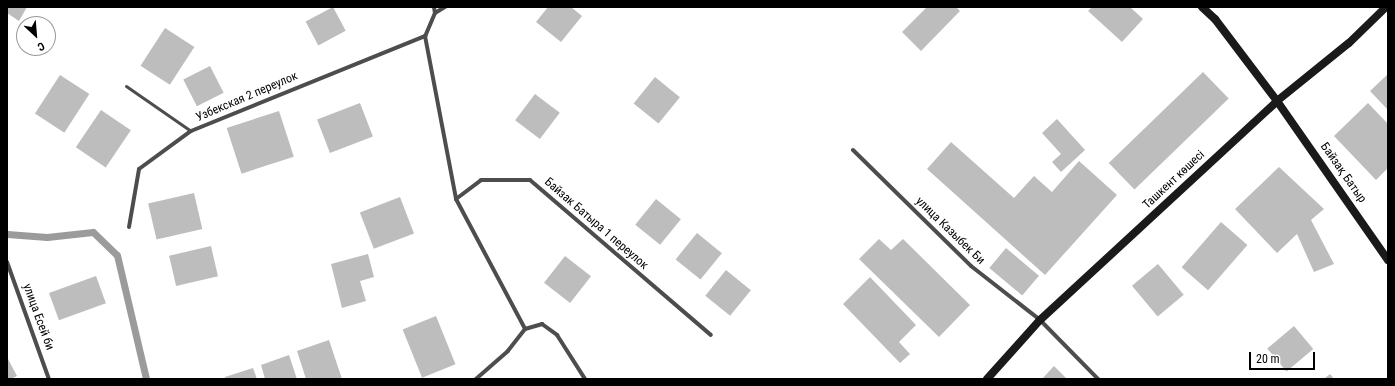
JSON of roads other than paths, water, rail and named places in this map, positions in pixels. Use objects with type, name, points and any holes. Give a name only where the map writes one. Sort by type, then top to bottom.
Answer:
[{"type":"main road","name":"Байзақ Батыр","points":[[1202,7],[1215,19],[1277,101],[1388,260]]},
{"type":"main road","name":"Ташкент көшесі","points":[[987,379],[1040,320],[1277,101],[1348,43],[1386,7]]},
{"type":"street","points":[[434,7],[435,13],[425,36],[456,199],[525,329]]},
{"type":"street","points":[[435,13],[445,7]]},
{"type":"street","name":"Узбекская 2 переулок","points":[[130,227],[139,169],[191,131],[425,36]]},
{"type":"street","name":"улица Казыбек Би","points":[[853,150],[971,266],[1040,320],[1098,379]]},
{"type":"street","name":"Байзак Батыра 1 переулок","points":[[456,199],[481,180],[530,180],[712,335]]},
{"type":"street","name":"улица Есей би","points":[[7,262],[49,379]]},
{"type":"street","points":[[476,379],[508,351],[525,329],[542,324],[557,335],[585,379]]},
{"type":"lane","points":[[126,86],[191,131]]},
{"type":"waterway","points":[[7,234],[47,237],[93,232],[117,255],[146,379]]}]
